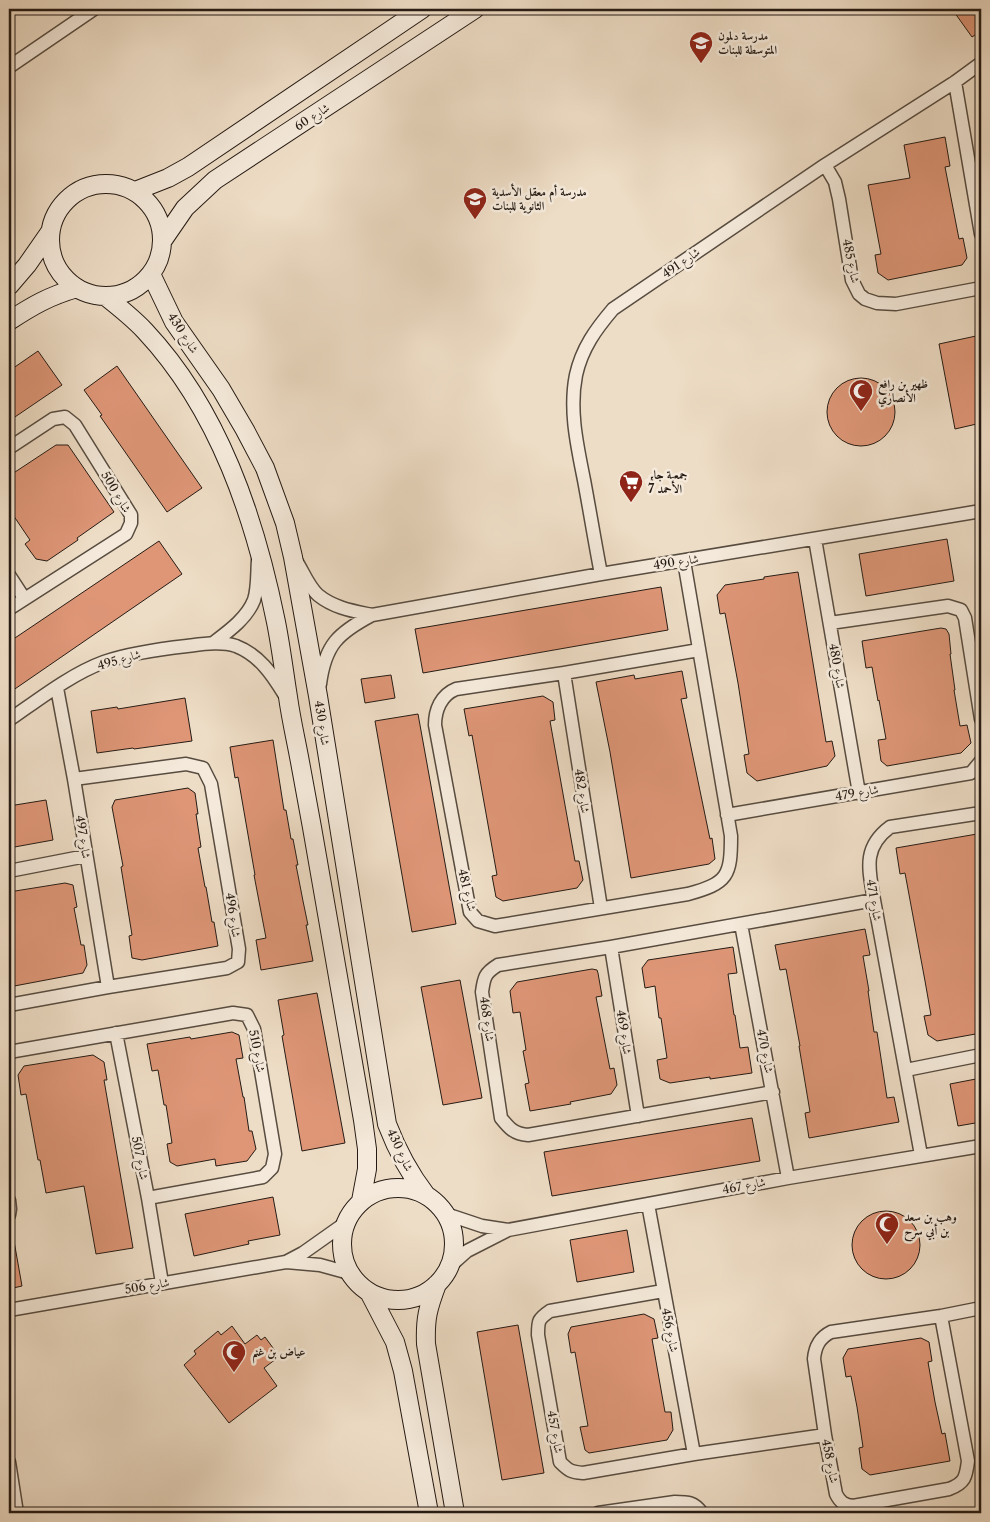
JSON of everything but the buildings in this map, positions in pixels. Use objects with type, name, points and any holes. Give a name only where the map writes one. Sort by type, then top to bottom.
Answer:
[{"type":"street","points":[[9,67],[94,9]]},
{"type":"street","points":[[135,191],[168,178],[188,167],[422,9]]},
{"type":"street","name":"شارع 60","points":[[163,240],[185,208],[215,180],[475,9]]},
{"type":"street","name":"شارع 491","points":[[601,574],[574,428],[576,374],[582,355],[595,330],[614,309],[825,165],[955,82],[981,63]]},
{"type":"street","points":[[955,82],[981,234]]},
{"type":"street","name":"شارع 485","points":[[825,165],[835,182],[852,280],[859,294],[865,299],[877,303],[896,304],[981,288]]},
{"type":"street","points":[[9,286],[28,265],[50,232],[56,212],[65,200],[77,191],[91,185],[106,183],[121,185],[135,191],[147,200],[156,212],[161,225],[163,240],[160,258],[151,274],[138,286],[122,294],[105,296],[90,294],[77,288],[62,276],[53,260],[50,232]]},
{"type":"street","name":"شارع 430","points":[[151,274],[174,322],[221,390],[245,430],[265,468],[282,515],[294,557],[318,696],[387,1124],[396,1148],[426,1195]]},
{"type":"street","points":[[9,322],[47,298],[77,288]]},
{"type":"street","name":"شارع 430","points":[[105,296],[144,330],[180,374],[197,400],[213,431],[246,508],[259,550],[276,624],[364,1120],[368,1169],[361,1201]]},
{"type":"street","name":"شارع 500","points":[[9,448],[53,419],[65,418],[75,425],[131,515],[131,524],[126,534],[9,609]]},
{"type":"street","name":"شارع 490","points":[[318,696],[322,670],[329,650],[340,635],[372,615],[601,574],[981,511]]},
{"type":"street","name":"شارع 480","points":[[815,539],[859,793]]},
{"type":"street","points":[[213,643],[241,619],[249,610],[255,598],[259,550]]},
{"type":"street","name":"شارع 490","points":[[294,557],[317,594],[331,604],[345,610],[372,615]]},
{"type":"street","name":"شارع 481","points":[[684,561],[731,836],[731,862],[725,877],[707,889],[688,894],[495,926],[478,921],[470,912],[435,725],[435,714],[448,692],[456,689],[699,650]]},
{"type":"street","points":[[9,575],[24,598]]},
{"type":"street","points":[[830,623],[948,606],[961,610],[965,618],[981,719]]},
{"type":"street","name":"شارع 495","points":[[9,720],[83,672],[104,662],[163,648],[213,643],[235,646],[262,662],[272,673],[288,700]]},
{"type":"street","name":"شارع 482","points":[[564,673],[601,908]]},
{"type":"street","name":"شارع 497","points":[[57,688],[108,987]]},
{"type":"street","name":"شارع 479","points":[[727,815],[971,773],[981,761]]},
{"type":"street","name":"شارع 496","points":[[9,1005],[227,968],[238,962],[239,948],[211,784],[203,768],[186,764],[74,779]]},
{"type":"street","name":"شارع 471","points":[[921,1155],[874,900],[869,869],[871,848],[879,835],[890,828],[981,813]]},
{"type":"street","points":[[9,871],[86,856]]},
{"type":"street","name":"شارع 468","points":[[772,1092],[528,1135],[518,1134],[510,1129],[501,1118],[482,992],[484,977],[498,965],[611,947],[874,900]]},
{"type":"street","name":"شارع 470","points":[[741,924],[788,1178]]},
{"type":"street","name":"شارع 469","points":[[611,947],[638,1116]]},
{"type":"street","name":"شارع 510","points":[[9,1052],[233,1013],[247,1015],[254,1029],[275,1154],[272,1168],[263,1177],[148,1198]]},
{"type":"street","name":"شارع 507","points":[[116,1033],[148,1198],[162,1283]]},
{"type":"street","points":[[906,1070],[981,1055]]},
{"type":"street","name":"شارع 467","points":[[449,1267],[468,1251],[508,1230],[788,1178],[981,1146]]},
{"type":"street","points":[[386,1189],[413,1190],[426,1195],[434,1200],[446,1214],[453,1231],[454,1249],[449,1267],[444,1276],[425,1293],[412,1299],[382,1298],[361,1287],[349,1273],[343,1258],[341,1240],[344,1224],[351,1211],[372,1193],[386,1189]]},
{"type":"street","points":[[9,1200],[9,1215]]},
{"type":"street","name":"شارع 456","points":[[648,1204],[694,1454]]},
{"type":"street","name":"شارع 467","points":[[446,1214],[482,1226],[508,1230]]},
{"type":"street","name":"شارع 506","points":[[286,1262],[303,1253],[344,1224]]},
{"type":"street","name":"شارع 506","points":[[9,1310],[286,1262],[320,1265],[349,1273]]},
{"type":"street","points":[[437,1284],[428,1307],[426,1344],[456,1513]]},
{"type":"street","name":"شارع 457","points":[[663,1291],[550,1311],[542,1316],[538,1322],[538,1335],[560,1462],[572,1472],[583,1473],[694,1454],[825,1435]]},
{"type":"street","points":[[369,1292],[394,1342],[403,1371],[429,1513]]},
{"type":"street","name":"شارع 458","points":[[941,1316],[968,1461],[967,1473],[963,1481],[958,1486],[949,1489],[853,1506],[845,1505],[836,1494],[825,1435],[814,1359],[815,1349],[824,1336],[831,1332],[941,1316],[981,1308]]},
{"type":"street","points":[[9,1462],[17,1513]]},
{"type":"street","points":[[598,1513],[674,1502],[687,1502],[697,1506],[702,1513]]},
{"type":"place","name":"مدرسة دلمون المتوسطة للبنات","points":[[701,64]]},
{"type":"place","name":"مدرسة أم معقل الأسدية الثانوية للبنات","points":[[475,220]]},
{"type":"place","name":"ظهير بن رافع الأنصاري","points":[[861,412]]},
{"type":"place","name":"جمعية جابر الأحمد 7","points":[[631,503]]},
{"type":"place","name":"وهب بن سعد بن أبي سرح","points":[[887,1245]]},
{"type":"place","name":"عياض بن غنم","points":[[234,1373]]}]
